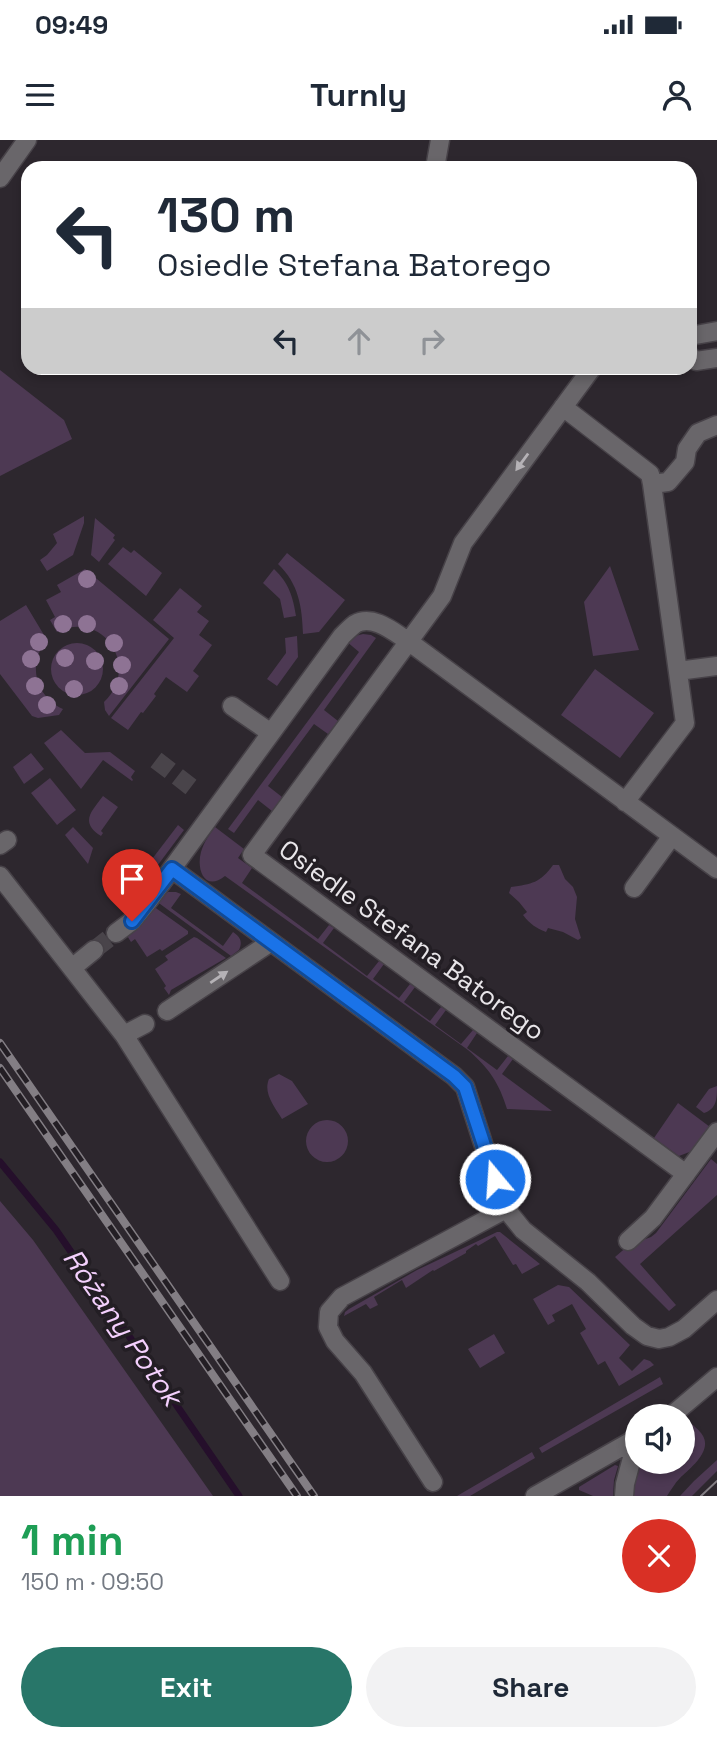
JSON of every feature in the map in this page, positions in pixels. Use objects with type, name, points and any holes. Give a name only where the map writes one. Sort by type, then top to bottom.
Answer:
[{"type":"street","points":[[0,178],[27,140]]},
{"type":"street","points":[[436,161],[440,140]]},
{"type":"street","points":[[697,335],[717,331]]},
{"type":"street","points":[[697,361],[717,358]]},
{"type":"street","name":"Osiedle Stefana Batorego","points":[[587,375],[463,543],[442,596],[252,855],[686,1174]]},
{"type":"street","points":[[562,407],[650,474],[652,484],[685,723],[625,802]]},
{"type":"street","points":[[652,484],[668,482],[685,462],[687,449],[698,433],[717,425]]},
{"type":"street","points":[[116,933],[132,921],[172,869],[342,636],[356,624],[367,621],[380,624],[408,641],[717,869]]},
{"type":"street","points":[[678,671],[717,666]]},
{"type":"street","points":[[232,706],[271,733]]},
{"type":"street","points":[[634,888],[672,836]]},
{"type":"street","points":[[172,869],[454,1076],[465,1087],[506,1209],[523,1230],[588,1282],[633,1326],[647,1336],[659,1339],[669,1337],[684,1329],[717,1300]]},
{"type":"street","points":[[0,876],[124,1035],[279,1281]]},
{"type":"street","points":[[167,1011],[271,942]]},
{"type":"street","points":[[72,968],[94,950]]},
{"type":"street","points":[[124,1035],[145,1024]]},
{"type":"street","points":[[628,1241],[653,1218],[717,1132]]},
{"type":"street","points":[[433,1482],[363,1373],[335,1341],[328,1327],[329,1312],[342,1297],[506,1209]]},
{"type":"street","points":[[685,1404],[717,1377]]},
{"type":"street","points":[[541,1496],[625,1445]]},
{"type":"street","points":[[624,1496],[628,1474]]},
{"type":"shaded area","points":[[0,370],[64,420],[72,439],[0,476]]},
{"type":"shaded area","points":[[84,516],[73,555],[47,571],[40,560],[57,543],[53,534]]},
{"type":"shaded area","points":[[95,518],[115,535],[115,540],[99,562],[91,555]]},
{"type":"shaded area","points":[[123,547],[131,553],[134,550],[162,573],[146,596],[108,564]]},
{"type":"shaded area","points":[[287,553],[345,600],[319,632],[303,634],[298,596],[291,580],[278,564]]},
{"type":"shaded area","points":[[610,566],[639,650],[593,656],[584,602]]},
{"type":"shaded area","points":[[85,569],[169,639],[109,716],[104,702],[114,688],[119,673],[118,658],[112,645],[89,628],[74,627],[57,632],[50,620],[55,617],[46,600],[61,592],[57,585]]},
{"type":"shaded area","points":[[274,569],[290,591],[296,616],[284,618],[280,599],[263,583]]},
{"type":"shaded area","points":[[180,588],[202,606],[197,612],[209,621],[199,635],[212,645],[193,671],[199,676],[187,692],[166,677],[154,694],[156,696],[128,730],[111,718],[174,638],[153,620]]},
{"type":"shaded area","points":[[26,605],[47,640],[37,659],[40,688],[53,703],[63,709],[59,715],[38,718],[32,716],[0,674],[0,621]]},
{"type":"shaded area","points":[[363,634],[376,638],[324,710],[338,721],[328,734],[314,724],[268,786],[282,797],[272,811],[258,800],[234,833],[228,829],[359,652],[346,641]]},
{"type":"shaded area","points":[[297,636],[298,657],[277,686],[267,679],[286,653],[285,638]]},
{"type":"shaded area","points":[[77,643],[87,645],[95,651],[101,659],[101,679],[95,687],[87,693],[77,695],[67,693],[59,687],[53,679],[51,669],[53,659],[59,651],[67,645]]},
{"type":"shaded area","points":[[595,669],[654,713],[620,758],[561,715]]},
{"type":"shaded area","points":[[61,730],[85,753],[110,752],[135,771],[131,777],[133,780],[103,760],[81,789],[44,743]]},
{"type":"shaded area","points":[[31,753],[44,769],[24,784],[13,767]]},
{"type":"shaded area","points":[[50,778],[76,810],[57,825],[31,793]]},
{"type":"shaded area","points":[[103,796],[118,807],[101,831],[101,836],[90,826],[89,821]]},
{"type":"shaded area","points":[[178,825],[184,830],[140,889],[133,884]]},
{"type":"shaded area","points":[[73,827],[93,848],[88,864],[65,835]]},
{"type":"shaded area","points":[[215,827],[244,849],[238,858],[252,868],[242,883],[318,939],[329,925],[334,928],[323,943],[367,976],[379,961],[384,964],[373,979],[399,998],[410,984],[415,987],[404,1002],[430,1021],[441,1007],[446,1010],[435,1025],[461,1044],[473,1030],[477,1033],[467,1048],[497,1070],[508,1056],[513,1059],[502,1074],[552,1111],[507,1109],[492,1076],[468,1050],[225,876],[212,882],[207,880],[201,872],[201,852]]},
{"type":"shaded area","points":[[553,865],[559,865],[577,897],[575,919],[581,938],[578,940],[563,932],[548,928],[546,932],[533,925],[523,915],[527,912],[509,893],[511,887],[540,879]]},
{"type":"shaded area","points":[[168,892],[181,894],[171,908],[223,946],[233,932],[240,940],[239,950],[231,956],[156,901]]},
{"type":"shaded area","points":[[153,906],[188,931],[188,934],[162,951],[160,949],[147,957],[135,939],[131,942],[126,934]]},
{"type":"shaded area","points":[[194,937],[226,958],[171,990],[169,995],[155,969],[168,960],[165,956]]},
{"type":"shaded area","points":[[279,1074],[292,1081],[308,1104],[282,1119],[267,1089],[269,1079]]},
{"type":"shaded area","points":[[717,1086],[714,1106],[704,1113],[696,1107],[709,1089]]},
{"type":"shaded area","points":[[678,1103],[710,1127],[692,1151],[679,1156],[654,1138]]},
{"type":"shaded area","points":[[327,1120],[342,1126],[348,1141],[342,1156],[327,1162],[312,1156],[306,1141],[312,1126]]},
{"type":"shaded area","points":[[711,1159],[717,1164],[717,1195],[640,1264],[676,1305],[669,1311],[615,1257],[629,1245],[656,1233]]},
{"type":"shaded area","points":[[0,1201],[33,1240],[213,1496],[0,1496]]},
{"type":"shaded area","points":[[497,1232],[540,1264],[522,1274],[516,1264],[513,1265],[495,1236],[478,1246],[476,1244],[466,1253],[406,1288],[402,1280],[374,1297],[378,1305],[370,1309],[366,1304],[344,1316],[349,1309],[417,1270]]},
{"type":"shaded area","points":[[558,1285],[569,1287],[630,1345],[619,1358],[632,1371],[644,1359],[654,1365],[619,1386],[605,1361],[598,1365],[580,1333],[586,1329],[572,1304],[552,1315],[555,1321],[548,1325],[533,1299]]},
{"type":"shaded area","points":[[494,1334],[505,1353],[480,1368],[468,1349]]},
{"type":"shaded area","points":[[660,1377],[663,1384],[542,1453],[539,1448]]},
{"type":"shaded area","points":[[695,1427],[705,1442],[695,1463]]},
{"type":"shaded area","points":[[532,1452],[535,1458],[470,1496],[457,1496]]},
{"type":"shaded area","points":[[717,1460],[717,1471],[692,1496],[680,1496],[694,1481]]},
{"type":"shaded area","points":[[615,1465],[618,1466],[613,1496],[593,1496],[579,1490],[579,1487]]},
{"type":"shaded area","points":[[637,1474],[684,1474],[667,1496],[634,1496]]},
{"type":"waterway","name":"Różany Potok","points":[[0,1162],[56,1230],[239,1496]]},
{"type":"tunnel","points":[[156,760],[191,787]]},
{"type":"tunnel","points":[[94,950],[116,933]]},
{"type":"tram line","points":[[701,1496],[717,1481]]},
{"type":"railway","points":[[0,1043],[314,1496]]},
{"type":"railway","points":[[0,1068],[297,1496]]},
{"type":"route","points":[[132,921],[172,869],[454,1076],[465,1087],[495,1179]]}]
